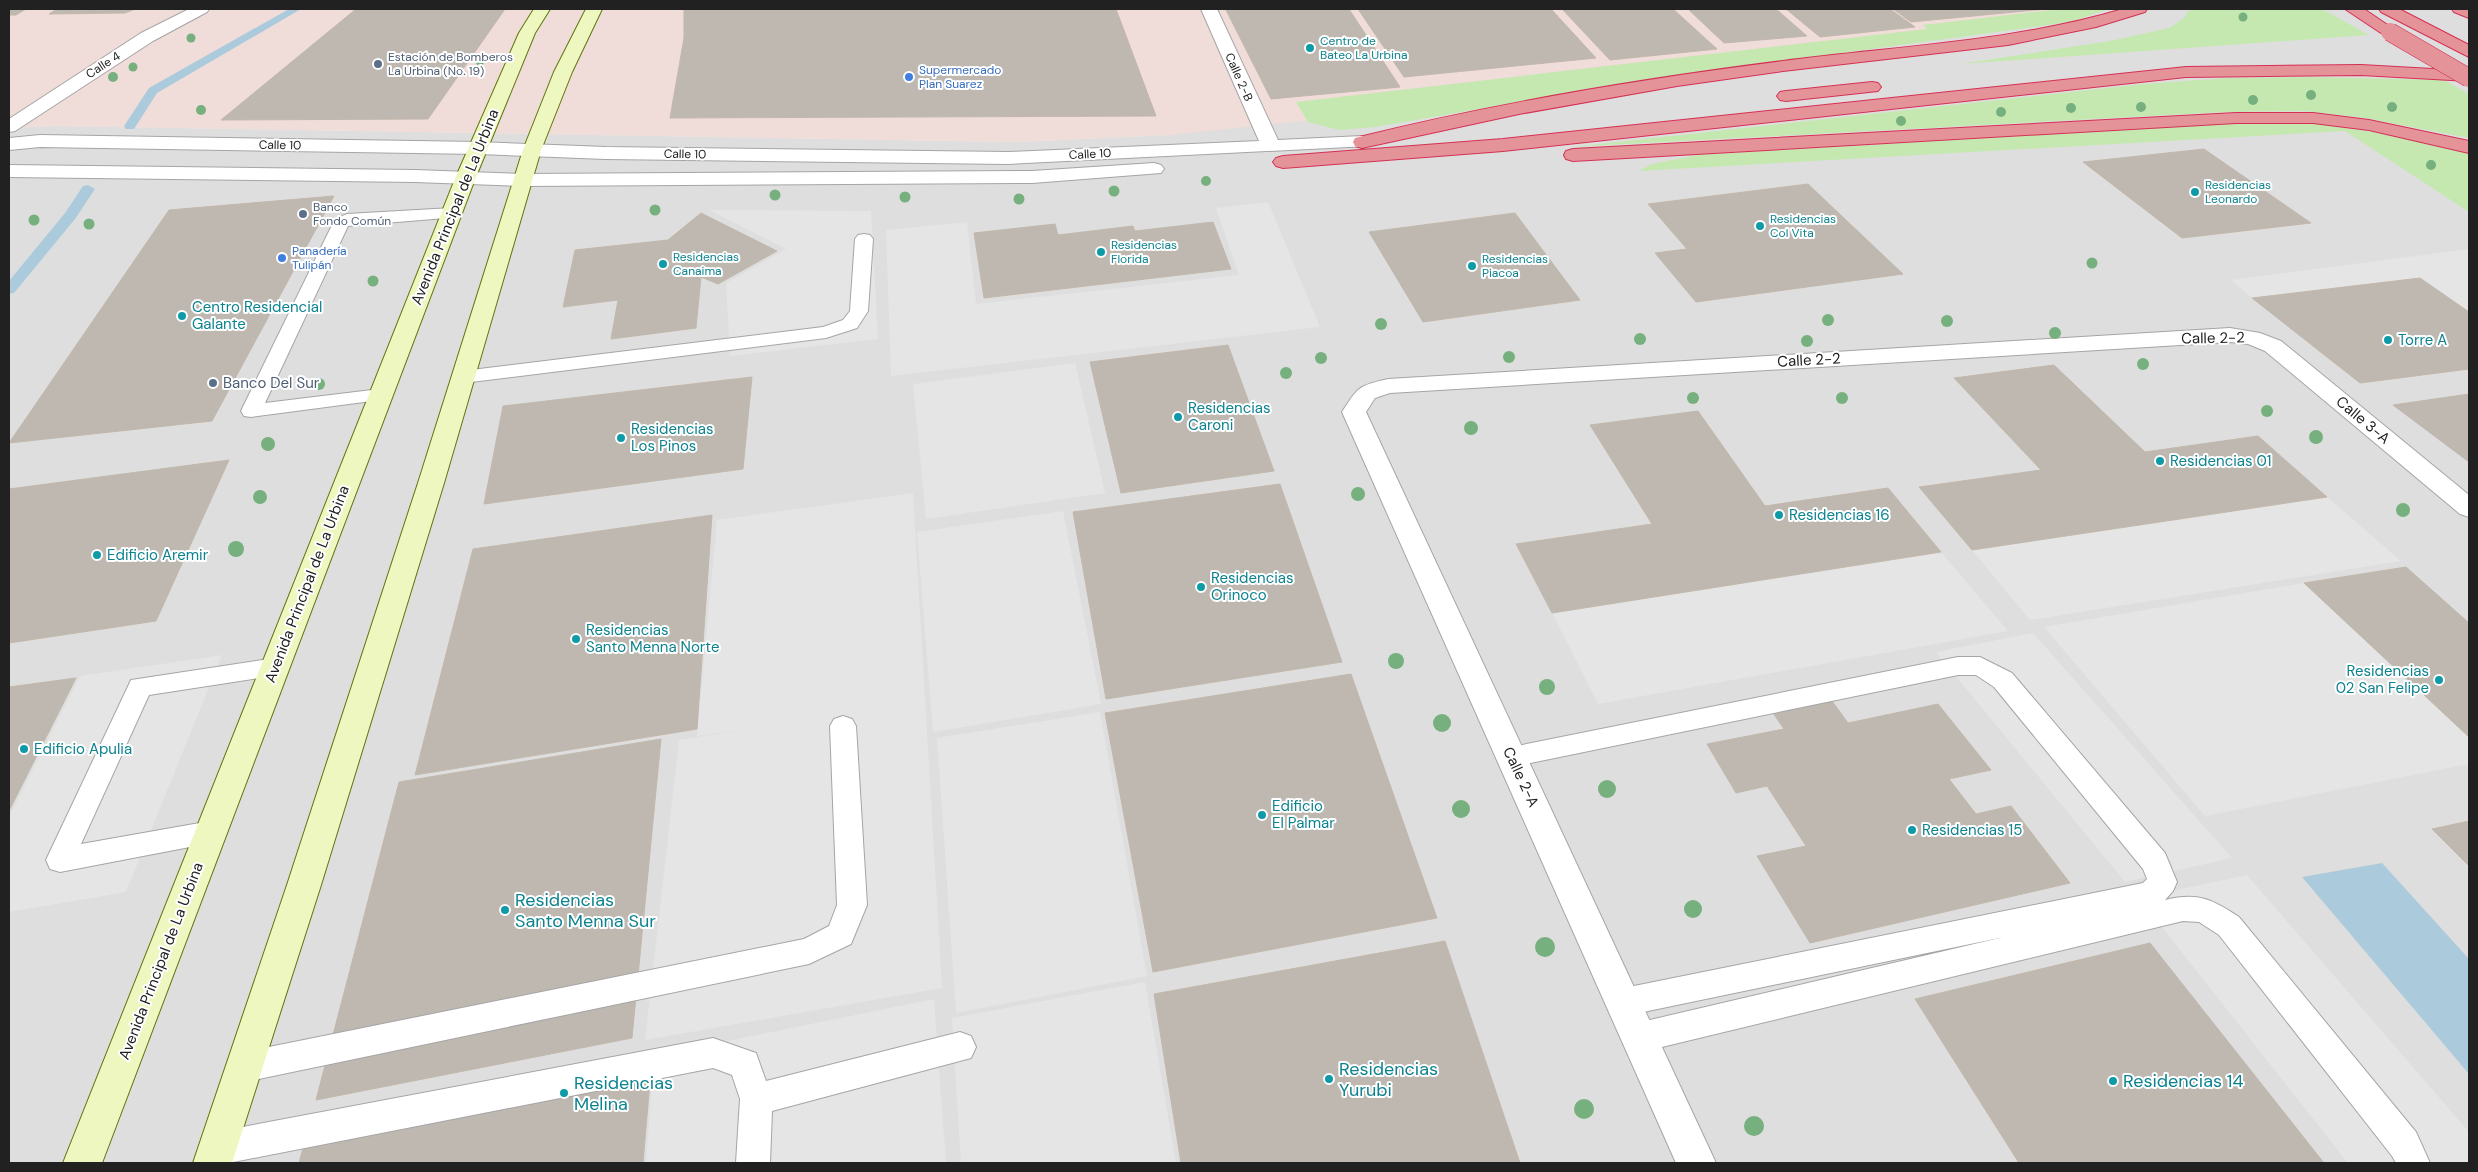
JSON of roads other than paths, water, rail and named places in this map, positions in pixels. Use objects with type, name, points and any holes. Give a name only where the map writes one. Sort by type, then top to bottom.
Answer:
[{"type":"highway","points":[[1362,142],[1443,122],[1611,92],[1784,66],[2037,36],[2102,21],[2139,9]]},
{"type":"highway","points":[[2353,9],[2469,77]]},
{"type":"highway","points":[[2387,9],[2469,52]]},
{"type":"highway","points":[[2460,9],[2469,13]]},
{"type":"highway","points":[[2040,70],[2166,58],[2275,56],[2469,63]]},
{"type":"highway","points":[[1282,162],[1503,145],[2186,72],[2361,70],[2469,77]]},
{"type":"highway","points":[[1769,98],[1885,86]]},
{"type":"highway","points":[[1362,142],[1499,130],[1692,108]]},
{"type":"highway","points":[[1282,162],[1342,167],[2236,118],[2322,119],[2369,125],[2469,147]]},
{"type":"main road","name":"Avenida Principal de La Urbina","points":[[82,1163],[465,179],[527,33],[542,9]]},
{"type":"main road","points":[[214,1156],[304,885],[463,378],[532,150],[563,72],[594,9]]},
{"type":"street","name":"Calle 4","points":[[9,127],[146,37],[201,9]]},
{"type":"street","name":"Calle 2-B","points":[[1209,9],[1270,144]]},
{"type":"street","name":"Calle 10","points":[[9,144],[40,141],[479,148],[606,154],[1008,158],[1270,144],[1362,142]]},
{"type":"street","name":"Calle 10","points":[[9,171],[415,176],[523,180],[1032,177],[1282,162]]},
{"type":"street","name":"Calle 2-2","points":[[1366,393],[1388,386],[1408,384],[2230,335],[2252,338]]},
{"type":"street","name":"Calle 3-A","points":[[2252,338],[2273,346],[2469,508]]},
{"type":"street","name":"Calle 2-A","points":[[1366,393],[1354,412],[1624,1002],[1637,1038],[1696,1163]]},
{"type":"lane","points":[[380,395],[251,411],[341,223],[347,219],[452,213]]},
{"type":"lane","points":[[463,378],[826,332],[850,324],[859,311],[864,239]]},
{"type":"lane","points":[[1511,756],[1958,666],[1980,666],[2003,680],[2155,862],[2163,882],[2151,894],[1624,1002]]},
{"type":"lane","points":[[211,833],[60,860],[140,687],[276,667]]},
{"type":"lane","points":[[244,1067],[809,951],[840,935],[852,905],[843,726]]},
{"type":"lane","points":[[1637,1038],[2183,908],[2204,910],[2229,926],[2404,1144],[2413,1163]]},
{"type":"lane","points":[[756,1099],[960,1047]]},
{"type":"lane","points":[[214,1156],[713,1054],[744,1064],[756,1099],[753,1163]]},
{"type":"water","points":[[2382,863],[2469,959],[2469,1074],[2302,877]]},
{"type":"waterway","points":[[130,126],[153,91],[296,9]]},
{"type":"waterway","points":[[9,290],[70,216],[88,189]]},
{"type":"place","name":"Centro de Bateo La Urbina","points":[[1310,48]]},
{"type":"place","name":"Estación de Bomberos La Urbina (No. 19)","points":[[378,64]]},
{"type":"place","name":"Supermercado Plan Suarez","points":[[909,77]]},
{"type":"place","name":"Residencias Leonardo","points":[[2195,192]]},
{"type":"place","name":"Banco Fondo Común","points":[[303,214]]},
{"type":"place","name":"Residencias Col Vita","points":[[1760,226]]},
{"type":"place","name":"Residencias Florida","points":[[1101,252]]},
{"type":"place","name":"Panadería Tulipán","points":[[282,258]]},
{"type":"place","name":"Residencias Canaima","points":[[663,264]]},
{"type":"place","name":"Residencias Piacoa","points":[[1472,266]]},
{"type":"place","name":"Centro Residencial Galante","points":[[182,316]]},
{"type":"place","name":"Torre A","points":[[2388,340]]},
{"type":"place","name":"Banco Del Sur","points":[[213,383]]},
{"type":"place","name":"Residencias Caroni","points":[[1178,417]]},
{"type":"place","name":"Residencias Los Pinos","points":[[621,438]]},
{"type":"place","name":"Residencias 01","points":[[2160,461]]},
{"type":"place","name":"Residencias 16","points":[[1779,515]]},
{"type":"place","name":"Edificio Aremir","points":[[97,555]]},
{"type":"place","name":"Residencias Orinoco","points":[[1201,587]]},
{"type":"place","name":"Residencias Santo Menna Norte","points":[[576,639]]},
{"type":"place","name":"Residencias 02 San Felipe","points":[[2439,680]]},
{"type":"place","name":"Edificio Apulia","points":[[24,749]]},
{"type":"place","name":"Edificio El Palmar","points":[[1262,815]]},
{"type":"place","name":"Residencias 15","points":[[1912,830]]},
{"type":"place","name":"Residencias Santo Menna Sur","points":[[505,910]]},
{"type":"place","name":"Residencias Yurubi","points":[[1329,1079]]},
{"type":"place","name":"Residencias 14","points":[[2113,1081]]},
{"type":"place","name":"Residencias Melina","points":[[564,1093]]}]
